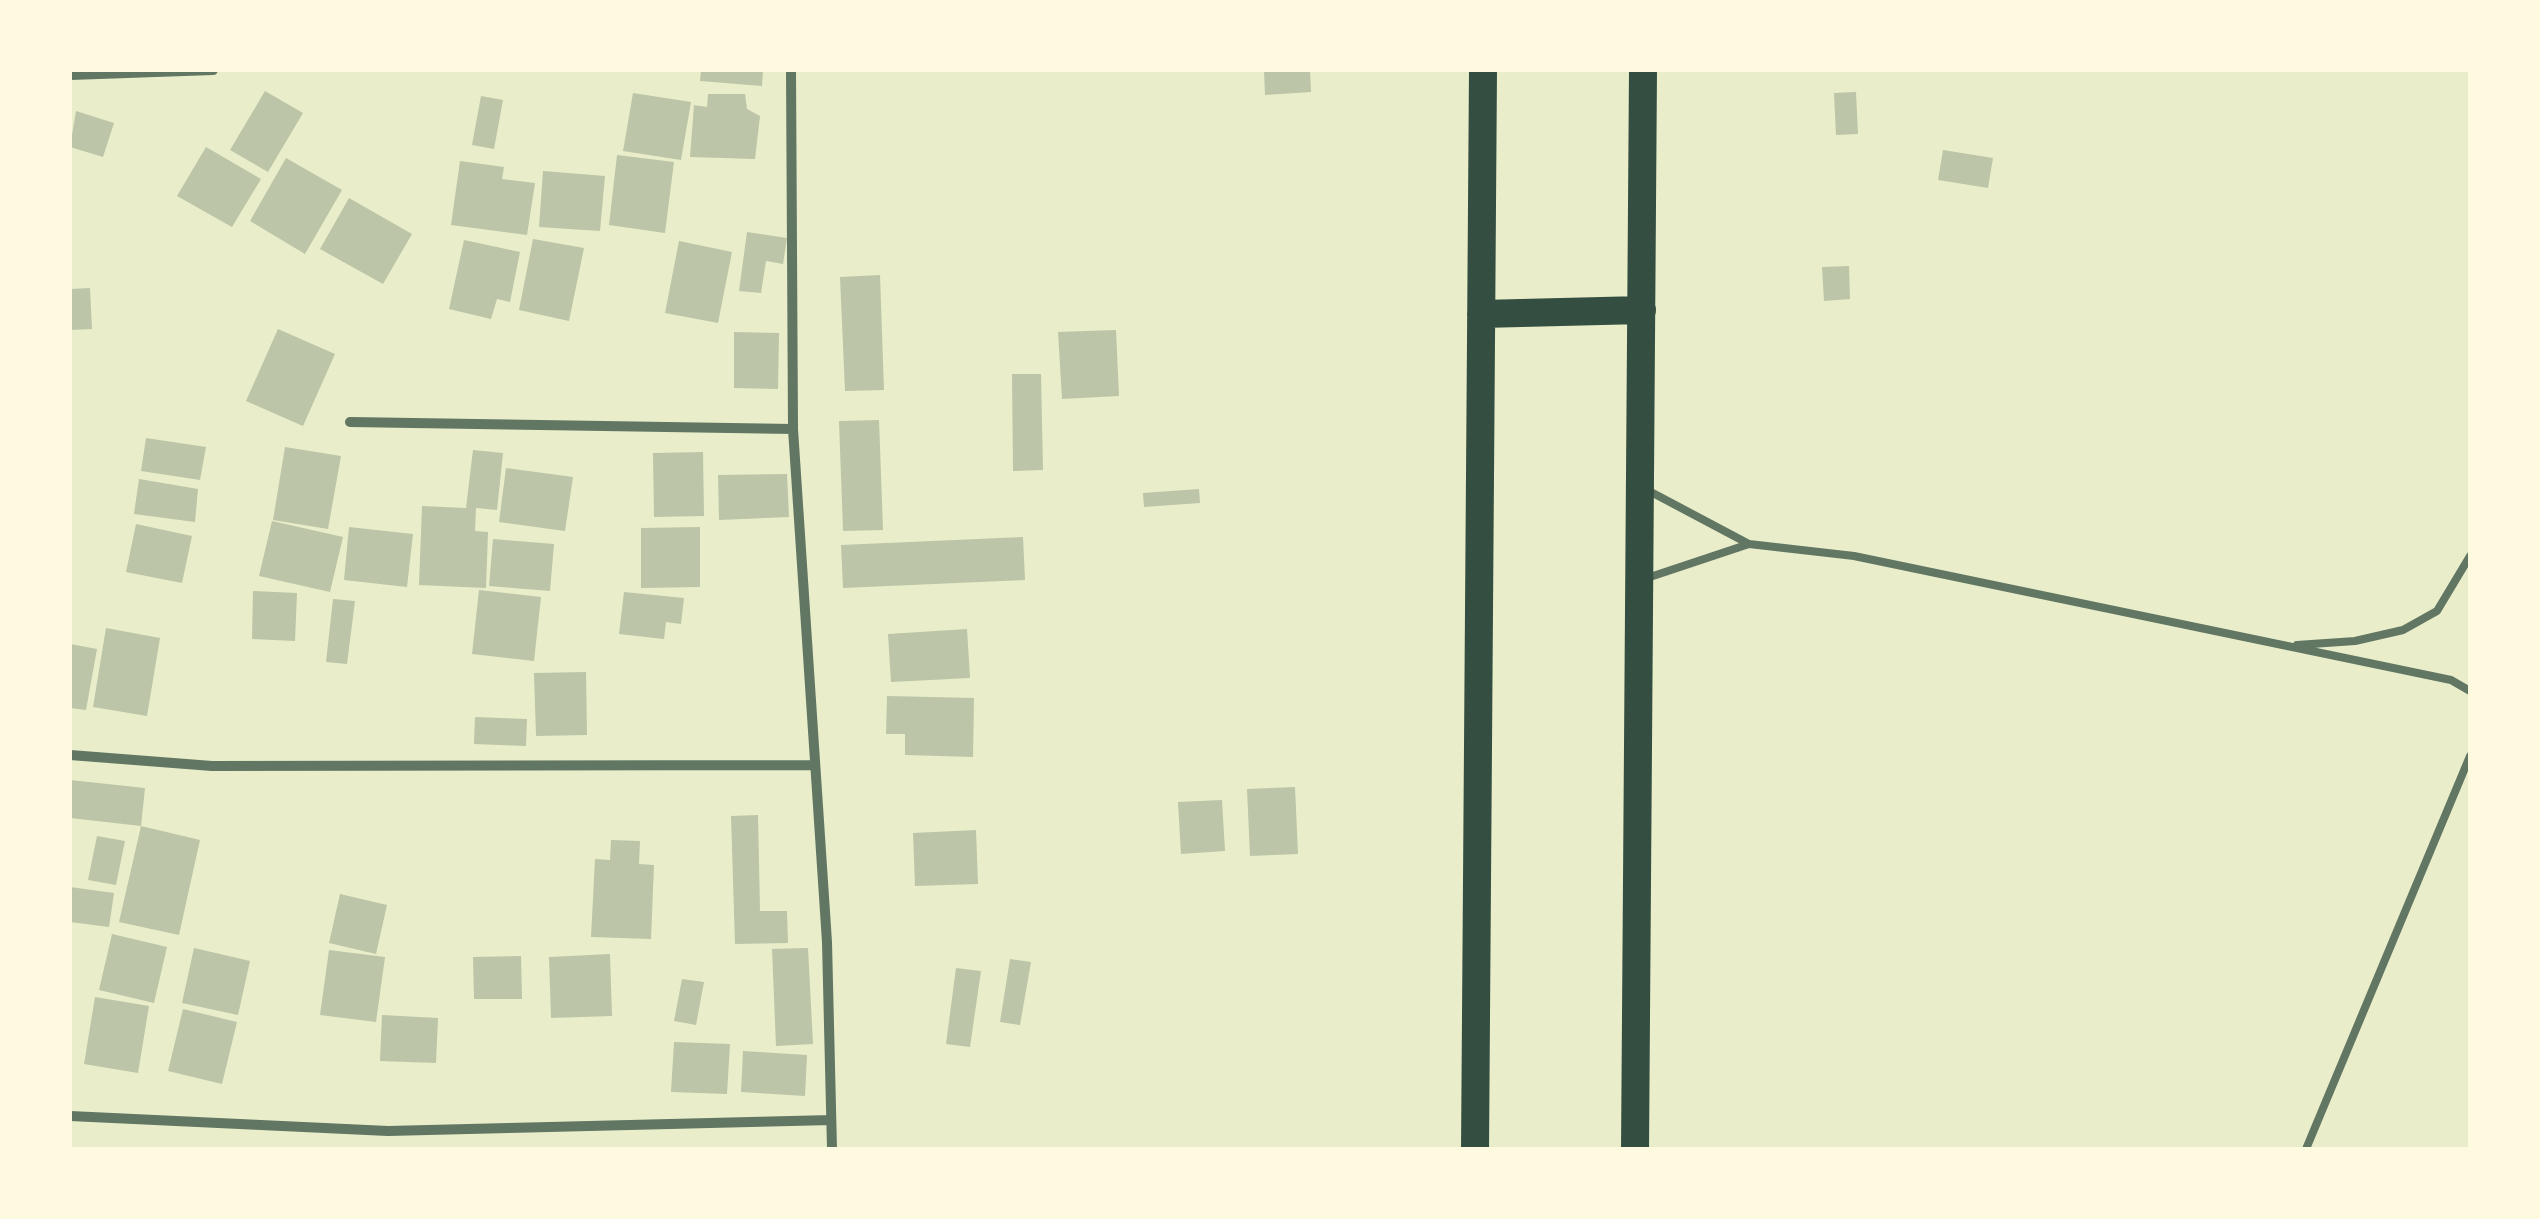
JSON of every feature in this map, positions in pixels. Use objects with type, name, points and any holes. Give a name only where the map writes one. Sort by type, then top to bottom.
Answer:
[{"type":"highway","points":[[1474,1149],[1483,70]]},
{"type":"highway","points":[[1635,1149],[1643,70]]},
{"type":"highway","points":[[1481,314],[1642,310]]},
{"type":"street","points":[[70,76],[214,70]]},
{"type":"street","points":[[791,70],[793,429],[828,942],[832,1149]]},
{"type":"street","points":[[350,422],[793,429]]},
{"type":"street","points":[[70,755],[212,766],[814,764]]},
{"type":"street","points":[[70,1116],[388,1131],[832,1120]]},
{"type":"lane","points":[[1640,487],[1749,544],[1854,556],[2451,680],[2470,691]]},
{"type":"lane","points":[[1640,580],[1749,544]]},
{"type":"lane","points":[[2284,646],[2356,641],[2402,630],[2438,611],[2470,556]]},
{"type":"lane","points":[[2306,1149],[2470,756]]},
{"type":"building","points":[[701,70],[763,70],[762,86],[700,81]]},
{"type":"building","points":[[1264,70],[1310,70],[1311,92],[1265,95]]},
{"type":"building","points":[[265,91],[303,113],[268,172],[230,150]]},
{"type":"building","points":[[1856,92],[1858,134],[1836,135],[1834,93]]},
{"type":"building","points":[[633,93],[691,102],[681,160],[623,151]]},
{"type":"building","points":[[708,94],[745,94],[747,109],[760,116],[755,159],[690,157],[694,105],[707,107]]},
{"type":"building","points":[[481,96],[503,100],[494,149],[472,145]]},
{"type":"building","points":[[76,111],[114,123],[103,157],[70,147]]},
{"type":"building","points":[[206,147],[261,179],[232,227],[177,196]]},
{"type":"building","points":[[1943,150],[1993,158],[1988,188],[1938,180]]},
{"type":"building","points":[[617,155],[674,162],[665,233],[609,225]]},
{"type":"building","points":[[286,158],[342,190],[305,254],[250,221]]},
{"type":"building","points":[[460,161],[504,167],[502,179],[535,183],[527,235],[451,225]]},
{"type":"building","points":[[543,171],[605,176],[600,231],[539,227]]},
{"type":"building","points":[[349,198],[412,234],[383,284],[320,249]]},
{"type":"building","points":[[747,232],[787,238],[783,264],[766,261],[761,293],[739,291]]},
{"type":"building","points":[[533,239],[584,248],[569,321],[519,310]]},
{"type":"building","points":[[464,240],[520,252],[510,302],[497,299],[491,319],[449,309]]},
{"type":"building","points":[[679,241],[732,252],[718,323],[665,313]]},
{"type":"building","points":[[1849,266],[1850,299],[1824,301],[1822,267]]},
{"type":"building","points":[[880,275],[884,390],[845,391],[840,277]]},
{"type":"building","points":[[90,288],[92,329],[70,330],[70,289]]},
{"type":"building","points":[[278,329],[335,354],[303,426],[246,401]]},
{"type":"building","points":[[1116,330],[1119,396],[1062,399],[1058,332]]},
{"type":"building","points":[[734,332],[779,333],[778,389],[734,388]]},
{"type":"building","points":[[1012,374],[1041,374],[1043,470],[1013,471]]},
{"type":"building","points":[[879,420],[883,530],[843,531],[839,421]]},
{"type":"building","points":[[146,438],[206,447],[200,480],[141,471]]},
{"type":"building","points":[[285,447],[341,456],[328,529],[273,520]]},
{"type":"building","points":[[473,450],[503,453],[497,510],[476,508],[475,531],[488,532],[486,588],[419,585],[422,506],[466,508]]},
{"type":"building","points":[[703,452],[704,516],[654,517],[653,453]]},
{"type":"building","points":[[506,468],[573,477],[565,531],[499,522]]},
{"type":"building","points":[[787,474],[789,517],[719,520],[718,475]]},
{"type":"building","points":[[139,479],[198,489],[195,522],[134,514]]},
{"type":"building","points":[[1199,489],[1200,503],[1144,507],[1143,493]]},
{"type":"building","points":[[272,521],[343,537],[330,592],[259,576]]},
{"type":"building","points":[[136,524],[192,536],[182,583],[126,572]]},
{"type":"building","points":[[349,527],[413,534],[407,587],[344,580]]},
{"type":"building","points":[[700,527],[700,587],[641,588],[641,528]]},
{"type":"building","points":[[1023,537],[1025,580],[843,588],[841,545]]},
{"type":"building","points":[[493,539],[554,544],[550,591],[489,586]]},
{"type":"building","points":[[479,590],[541,597],[534,661],[472,654]]},
{"type":"building","points":[[253,591],[297,593],[295,641],[252,639]]},
{"type":"building","points":[[624,592],[684,598],[681,624],[666,622],[664,639],[619,634]]},
{"type":"building","points":[[333,599],[355,601],[347,664],[326,662]]},
{"type":"building","points":[[106,628],[160,638],[147,716],[93,707]]},
{"type":"building","points":[[967,629],[970,678],[891,682],[888,634]]},
{"type":"building","points":[[70,644],[97,649],[86,710],[70,708]]},
{"type":"building","points":[[586,672],[587,735],[536,736],[534,673]]},
{"type":"building","points":[[887,696],[974,698],[973,757],[905,755],[905,734],[886,734]]},
{"type":"building","points":[[475,717],[527,719],[526,746],[474,744]]},
{"type":"building","points":[[70,780],[145,788],[141,826],[70,818]]},
{"type":"building","points":[[1295,787],[1298,854],[1250,856],[1247,789]]},
{"type":"building","points":[[1222,800],[1225,851],[1181,854],[1178,802]]},
{"type":"building","points":[[758,815],[760,911],[787,911],[788,943],[735,944],[731,816]]},
{"type":"building","points":[[141,826],[200,840],[179,935],[119,922]]},
{"type":"building","points":[[976,830],[978,884],[915,886],[913,833]]},
{"type":"building","points":[[97,836],[125,841],[116,885],[88,880]]},
{"type":"building","points":[[611,840],[640,841],[639,864],[654,865],[651,939],[591,937],[595,859],[610,860]]},
{"type":"building","points":[[70,887],[114,893],[109,927],[70,922]]},
{"type":"building","points":[[340,894],[387,905],[376,954],[329,943]]},
{"type":"building","points":[[112,934],[167,947],[154,1003],[99,990]]},
{"type":"building","points":[[194,948],[250,961],[238,1015],[182,1003]]},
{"type":"building","points":[[808,948],[813,1044],[776,1046],[772,949]]},
{"type":"building","points":[[329,950],[385,957],[376,1022],[320,1015]]},
{"type":"building","points":[[610,954],[612,1016],[551,1018],[549,957]]},
{"type":"building","points":[[521,956],[522,999],[474,999],[473,957]]},
{"type":"building","points":[[1010,959],[1031,962],[1020,1025],[1000,1022]]},
{"type":"building","points":[[956,968],[981,971],[970,1047],[946,1044]]},
{"type":"building","points":[[682,979],[704,982],[696,1025],[674,1021]]},
{"type":"building","points":[[95,997],[149,1006],[138,1073],[84,1064]]},
{"type":"building","points":[[183,1009],[237,1022],[222,1084],[168,1071]]},
{"type":"building","points":[[382,1015],[438,1018],[436,1063],[380,1061]]},
{"type":"building","points":[[674,1042],[730,1044],[727,1094],[671,1092]]},
{"type":"building","points":[[743,1051],[807,1055],[805,1096],[741,1092]]}]
